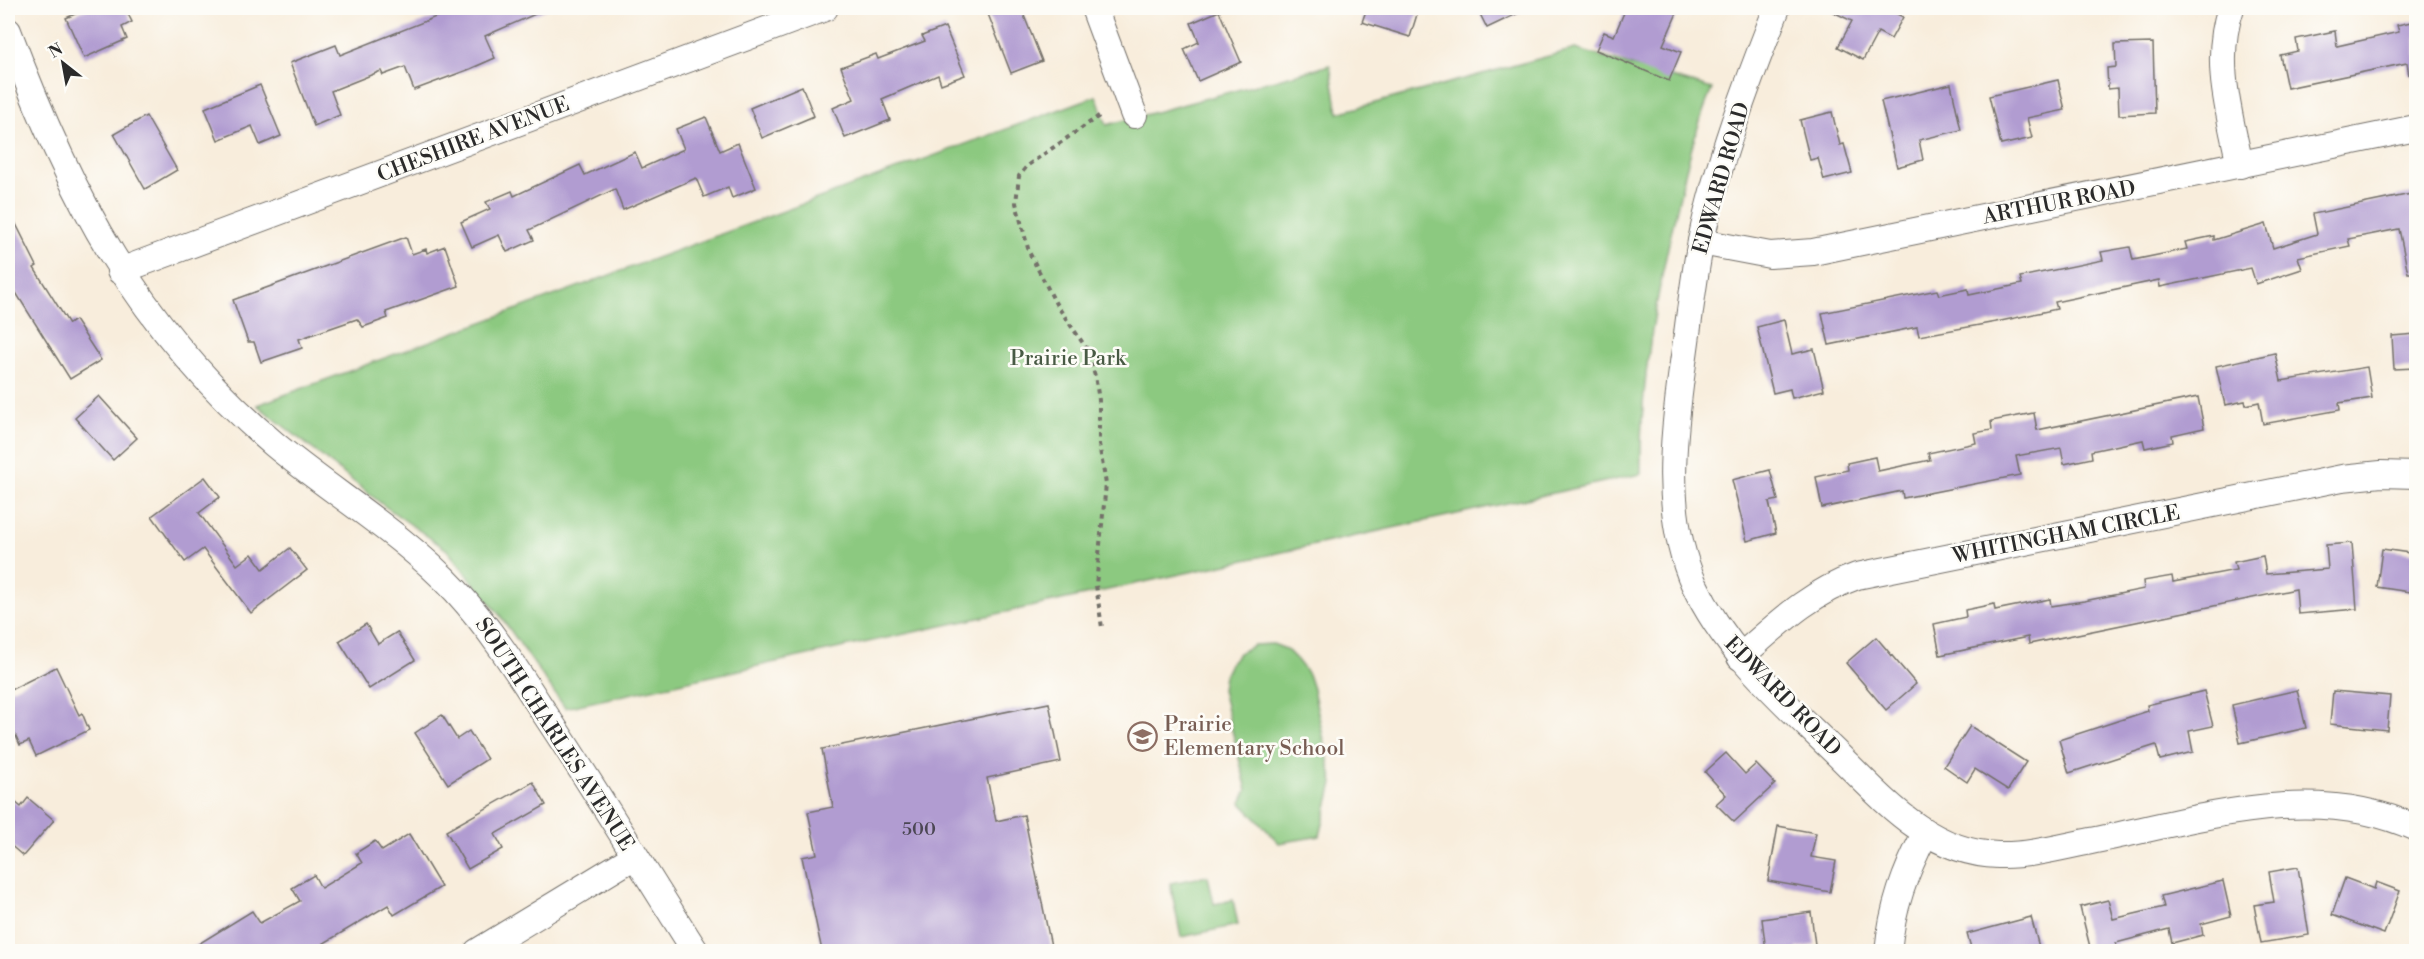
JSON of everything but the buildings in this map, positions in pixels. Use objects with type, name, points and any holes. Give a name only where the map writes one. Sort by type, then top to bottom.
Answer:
[{"type":"street","name":"CHESHIRE AVENUE","points":[[120,271],[825,8]]},
{"type":"street","points":[[1094,8],[1134,115]]},
{"type":"street","name":"EDWARD ROAD","points":[[1777,8],[1749,79],[1701,242],[1679,394],[1673,489],[1677,524],[1693,581],[1713,621],[1740,657],[1894,809],[1925,834],[1950,846],[1999,856],[2051,849],[2253,809],[2300,804],[2347,808],[2383,816],[2416,828]]},
{"type":"street","points":[[2231,8],[2223,43],[2222,62],[2226,100],[2240,165]]},
{"type":"street","name":"SOUTH CHARLES AVENUE","points":[[8,31],[37,108],[67,175],[120,271],[165,332],[213,386],[274,443],[392,532],[456,591],[486,627],[528,687],[696,951]]},
{"type":"street","name":"ARTHUR ROAD","points":[[1701,242],[1751,253],[1791,255],[2416,128]]},
{"type":"street","name":"WHITINGHAM CIRCLE","points":[[1740,657],[1815,594],[1857,576],[2342,478],[2381,474],[2416,475]]},
{"type":"street","points":[[1888,951],[1894,907],[1907,868],[1925,834]]},
{"type":"street","points":[[477,951],[635,856]]},
{"type":"path","points":[[1099,116],[1028,165],[1019,176],[1016,203],[1029,252],[1041,278],[1087,349],[1095,376],[1099,400],[1099,444],[1106,484],[1096,585],[1102,628]]},
{"type":"green space","name":"Prairie Park","points":[[1575,49],[1712,89],[1687,165],[1656,309],[1643,408],[1641,474],[565,708],[499,614],[447,550],[383,505],[257,405],[1096,96],[1107,125],[1330,65],[1338,113]]},
{"type":"green space","points":[[1273,644],[1286,649],[1308,674],[1333,783],[1320,836],[1279,843],[1241,803],[1247,790],[1222,690],[1224,676],[1239,653],[1254,645]]},
{"type":"green space","points":[[1208,876],[1214,904],[1233,900],[1238,925],[1181,937],[1170,883]]},
{"type":"place","name":"Prairie Elementary School","points":[[1143,736]]}]
